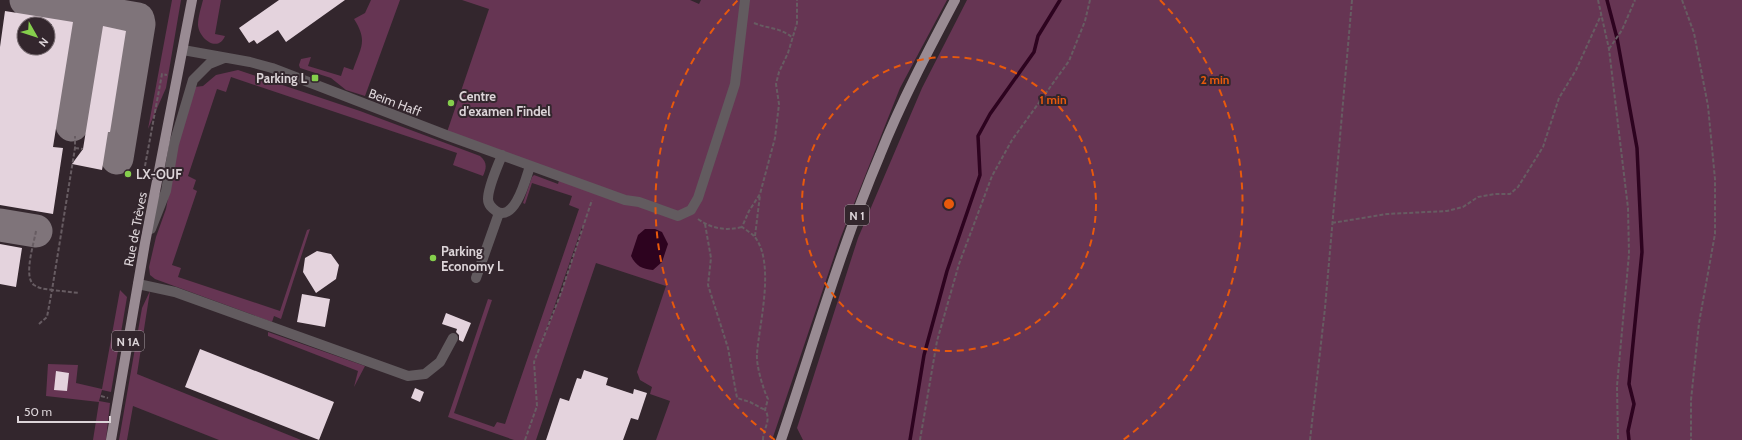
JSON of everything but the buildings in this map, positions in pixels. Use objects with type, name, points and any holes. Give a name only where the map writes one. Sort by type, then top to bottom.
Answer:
[{"type":"main road","name":"Rue de Trèves","points":[[112,440],[145,243],[192,0]]},
{"type":"main road","name":"N 1","points":[[781,440],[854,221],[880,154],[916,74],[955,0]]},
{"type":"street","points":[[691,210],[698,198],[735,84],[745,0]]},
{"type":"street","name":"Beim Haff","points":[[183,50],[272,68],[446,135],[625,200],[639,202],[678,216],[691,210]]},
{"type":"street","points":[[145,243],[166,191],[174,144],[193,80],[209,64],[226,58]]},
{"type":"street","points":[[502,155],[488,195],[488,202],[492,208],[504,214],[509,212],[514,206],[530,166]]},
{"type":"street","points":[[476,278],[499,212]]},
{"type":"street","points":[[138,284],[175,292],[408,376],[425,374],[440,362],[453,338]]},
{"type":"path","points":[[755,237],[760,194],[775,138],[779,104],[776,84],[779,72],[793,38],[796,23],[797,0]]},
{"type":"path","points":[[920,440],[937,341],[959,264],[992,176],[1012,140],[1068,61],[1084,21],[1090,0]]},
{"type":"path","points":[[1310,440],[1325,308],[1352,0]]},
{"type":"path","points":[[1598,0],[1609,49],[1628,208],[1629,254],[1617,386],[1618,440]]},
{"type":"path","points":[[1609,49],[1622,30],[1635,0]]},
{"type":"path","points":[[1682,0],[1694,33],[1708,106],[1715,178],[1714,234],[1698,338],[1691,400],[1691,440]]},
{"type":"path","points":[[1332,223],[1387,214],[1447,211],[1463,207],[1478,197],[1495,194],[1510,194],[1518,187],[1543,147],[1559,98],[1576,70],[1601,14]]},
{"type":"path","points":[[743,18],[760,26],[780,29],[793,38]]},
{"type":"path","points":[[145,166],[162,74],[178,78]]},
{"type":"path","points":[[39,324],[47,317],[75,148],[75,136]]},
{"type":"path","points":[[75,148],[83,149]]},
{"type":"path","points":[[525,440],[537,406],[534,362],[561,293],[596,189]]},
{"type":"path","points":[[742,227],[749,211],[760,194]]},
{"type":"path","points":[[691,210],[705,224],[718,229],[731,230],[742,227]]},
{"type":"path","points":[[705,224],[711,258],[708,285],[728,348],[737,398],[750,402],[765,410],[768,414],[763,440]]},
{"type":"path","points":[[742,227],[755,237],[764,257],[765,297],[756,356],[764,393],[768,399],[765,410]]},
{"type":"path","points":[[36,231],[28,274],[33,284],[39,288],[79,293]]},
{"type":"shaded area","points":[[172,0],[181,0],[166,88],[148,129]]},
{"type":"shaded area","points":[[203,0],[221,0],[215,34],[225,36],[222,41],[218,43],[214,44],[209,42],[199,30],[198,19]]},
{"type":"shaded area","points":[[371,0],[400,0],[365,96],[346,90],[331,78],[300,68],[299,65],[301,59],[311,57],[308,66],[341,76],[344,67],[353,70],[362,44],[361,33],[354,19],[365,13]]},
{"type":"shaded area","points":[[462,0],[690,0],[699,4],[701,0],[947,0],[900,88],[840,239],[772,440],[656,440],[670,401],[650,394],[652,387],[640,380],[637,372],[666,286],[596,263],[536,440],[514,440],[448,417],[488,299],[492,300],[454,413],[494,427],[497,422],[505,424],[579,209],[569,205],[572,196],[532,183],[525,204],[523,203],[534,175],[558,184],[560,177],[446,135],[489,9]],"holes":[[[583,227],[561,293],[543,339]]]},
{"type":"shaded area","points":[[967,0],[1742,0],[1742,440],[803,440],[797,428],[858,238],[922,88]]},
{"type":"shaded area","points":[[238,70],[360,111],[480,156],[486,165],[483,176],[453,165],[457,153],[231,77],[226,92],[217,89],[188,176],[196,180],[193,189],[197,191],[172,265],[181,268],[178,277],[280,311],[307,230],[310,229],[281,319],[274,316],[272,322],[155,279],[150,275],[149,267],[156,237],[166,209],[178,144],[195,87],[203,86],[216,75]]},
{"type":"shaded area","points":[[645,229],[655,229],[662,232],[668,244],[662,262],[653,270],[640,266],[631,256],[638,235]]},
{"type":"shaded area","points":[[120,290],[127,297],[111,392],[102,390],[99,401],[110,403],[106,440],[93,440],[99,402],[46,396],[48,364],[78,365],[76,383],[102,389]]},
{"type":"shaded area","points":[[150,291],[137,374],[301,440],[219,440],[133,406],[127,440],[119,440],[142,308]]},
{"type":"shaded area","points":[[268,332],[365,366],[354,387],[358,371],[268,336]]},
{"type":"waterway","points":[[910,440],[924,355],[947,271],[980,175],[978,136],[990,114],[1034,52],[1038,36],[1060,0]]},
{"type":"waterway","points":[[1607,0],[1617,38],[1637,148],[1642,252],[1629,384],[1634,404],[1628,431],[1629,440]]},
{"type":"taxiway","points":[[26,0],[138,19],[139,24],[117,158]]},
{"type":"taxiway","points":[[72,125],[90,16],[87,10]]},
{"type":"taxiway","points":[[0,225],[36,231]]},
{"type":"place","name":"Parking L","points":[[315,78]]},
{"type":"place","name":"Centre d'examen Findel","points":[[451,103]]},
{"type":"place","name":"LX-OUF","points":[[128,174]]},
{"type":"place","name":"Parking Economy L","points":[[433,258]]}]
